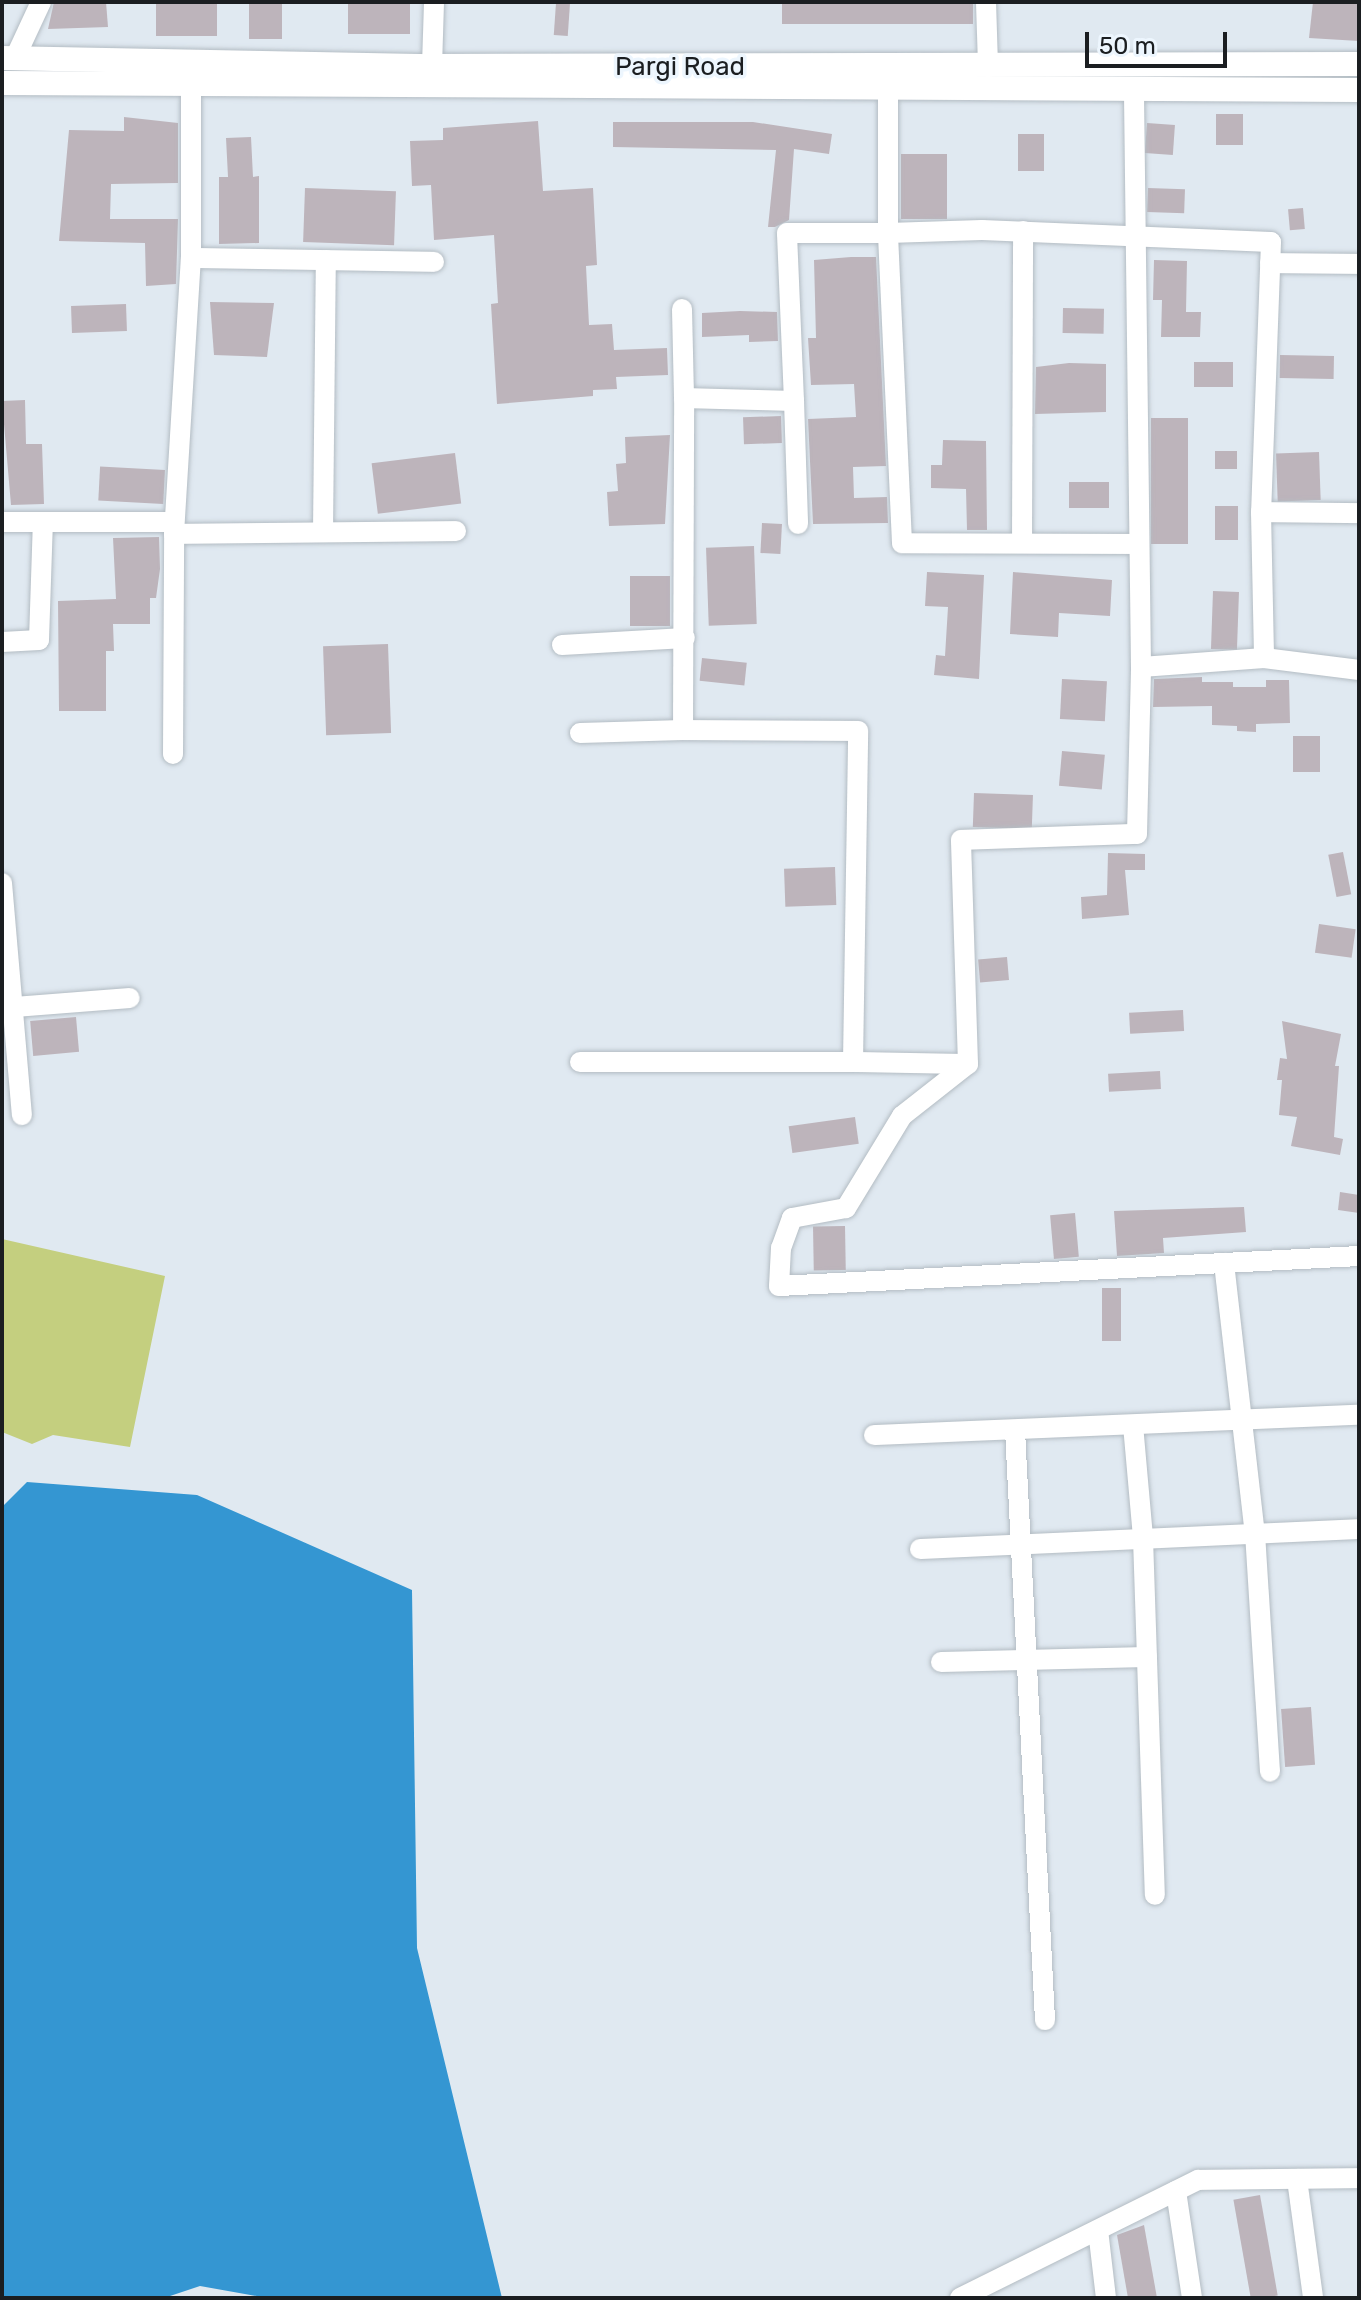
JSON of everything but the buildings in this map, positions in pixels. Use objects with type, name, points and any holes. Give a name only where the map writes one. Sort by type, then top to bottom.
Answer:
[{"type":"main road","name":"Pargi Road","points":[[8,58],[432,66],[1359,64]]},
{"type":"main road","points":[[1248,65],[1248,90]]},
{"type":"main road","name":"Pargi Road","points":[[2,83],[888,91],[1359,90]]},
{"type":"street","points":[[8,58],[41,2]]},
{"type":"street","points":[[432,66],[434,2]]},
{"type":"street","points":[[986,2],[988,67]]},
{"type":"street","points":[[173,754],[174,528],[191,258],[191,87]]},
{"type":"street","points":[[888,91],[888,233],[902,543],[1138,544]]},
{"type":"street","points":[[968,1064],[961,840],[1137,834],[1141,667],[1134,91]]},
{"type":"street","points":[[1022,543],[1023,231]]},
{"type":"street","points":[[798,524],[787,233],[1023,231],[1271,242],[1261,512],[1264,658]]},
{"type":"street","points":[[191,258],[434,262]]},
{"type":"street","points":[[323,532],[326,260]]},
{"type":"street","points":[[1270,263],[1359,264]]},
{"type":"street","points":[[682,309],[683,730]]},
{"type":"street","points":[[684,398],[794,401]]},
{"type":"street","points":[[1261,512],[1359,513]]},
{"type":"street","points":[[2,522],[323,532],[456,531]]},
{"type":"street","points":[[2,642],[39,640],[43,522]]},
{"type":"street","points":[[562,645],[685,638]]},
{"type":"street","points":[[1141,667],[1264,658],[1359,670]]},
{"type":"street","points":[[580,733],[858,731],[853,1062]]},
{"type":"street","points":[[2,883],[7,1008],[22,1115]]},
{"type":"street","points":[[7,1008],[130,998]]},
{"type":"street","points":[[580,1062],[968,1064]]},
{"type":"street","points":[[968,1064],[902,1116],[846,1208],[792,1218],[781,1248],[779,1286],[1359,1256]]},
{"type":"street","points":[[1224,1263],[1255,1533],[1270,1772]]},
{"type":"street","points":[[874,1435],[1359,1415]]},
{"type":"street","points":[[1133,1425],[1143,1538],[1155,1895]]},
{"type":"street","points":[[1015,1430],[1045,2020]]},
{"type":"street","points":[[920,1549],[1359,1529]]},
{"type":"street","points":[[941,1662],[1147,1657]]},
{"type":"street","points":[[960,2298],[1198,2180],[1359,2178]]},
{"type":"street","points":[[1297,2179],[1313,2298]]},
{"type":"street","points":[[1176,2191],[1192,2298]]},
{"type":"street","points":[[1098,2230],[1106,2298]]},
{"type":"green space","points":[[2,1239],[165,1276],[130,1447],[53,1435],[32,1444],[2,1432]]},
{"type":"water","points":[[27,1482],[197,1495],[412,1590],[417,1948],[502,2298],[268,2298],[200,2286],[164,2298],[2,2298],[2,1507]]}]
